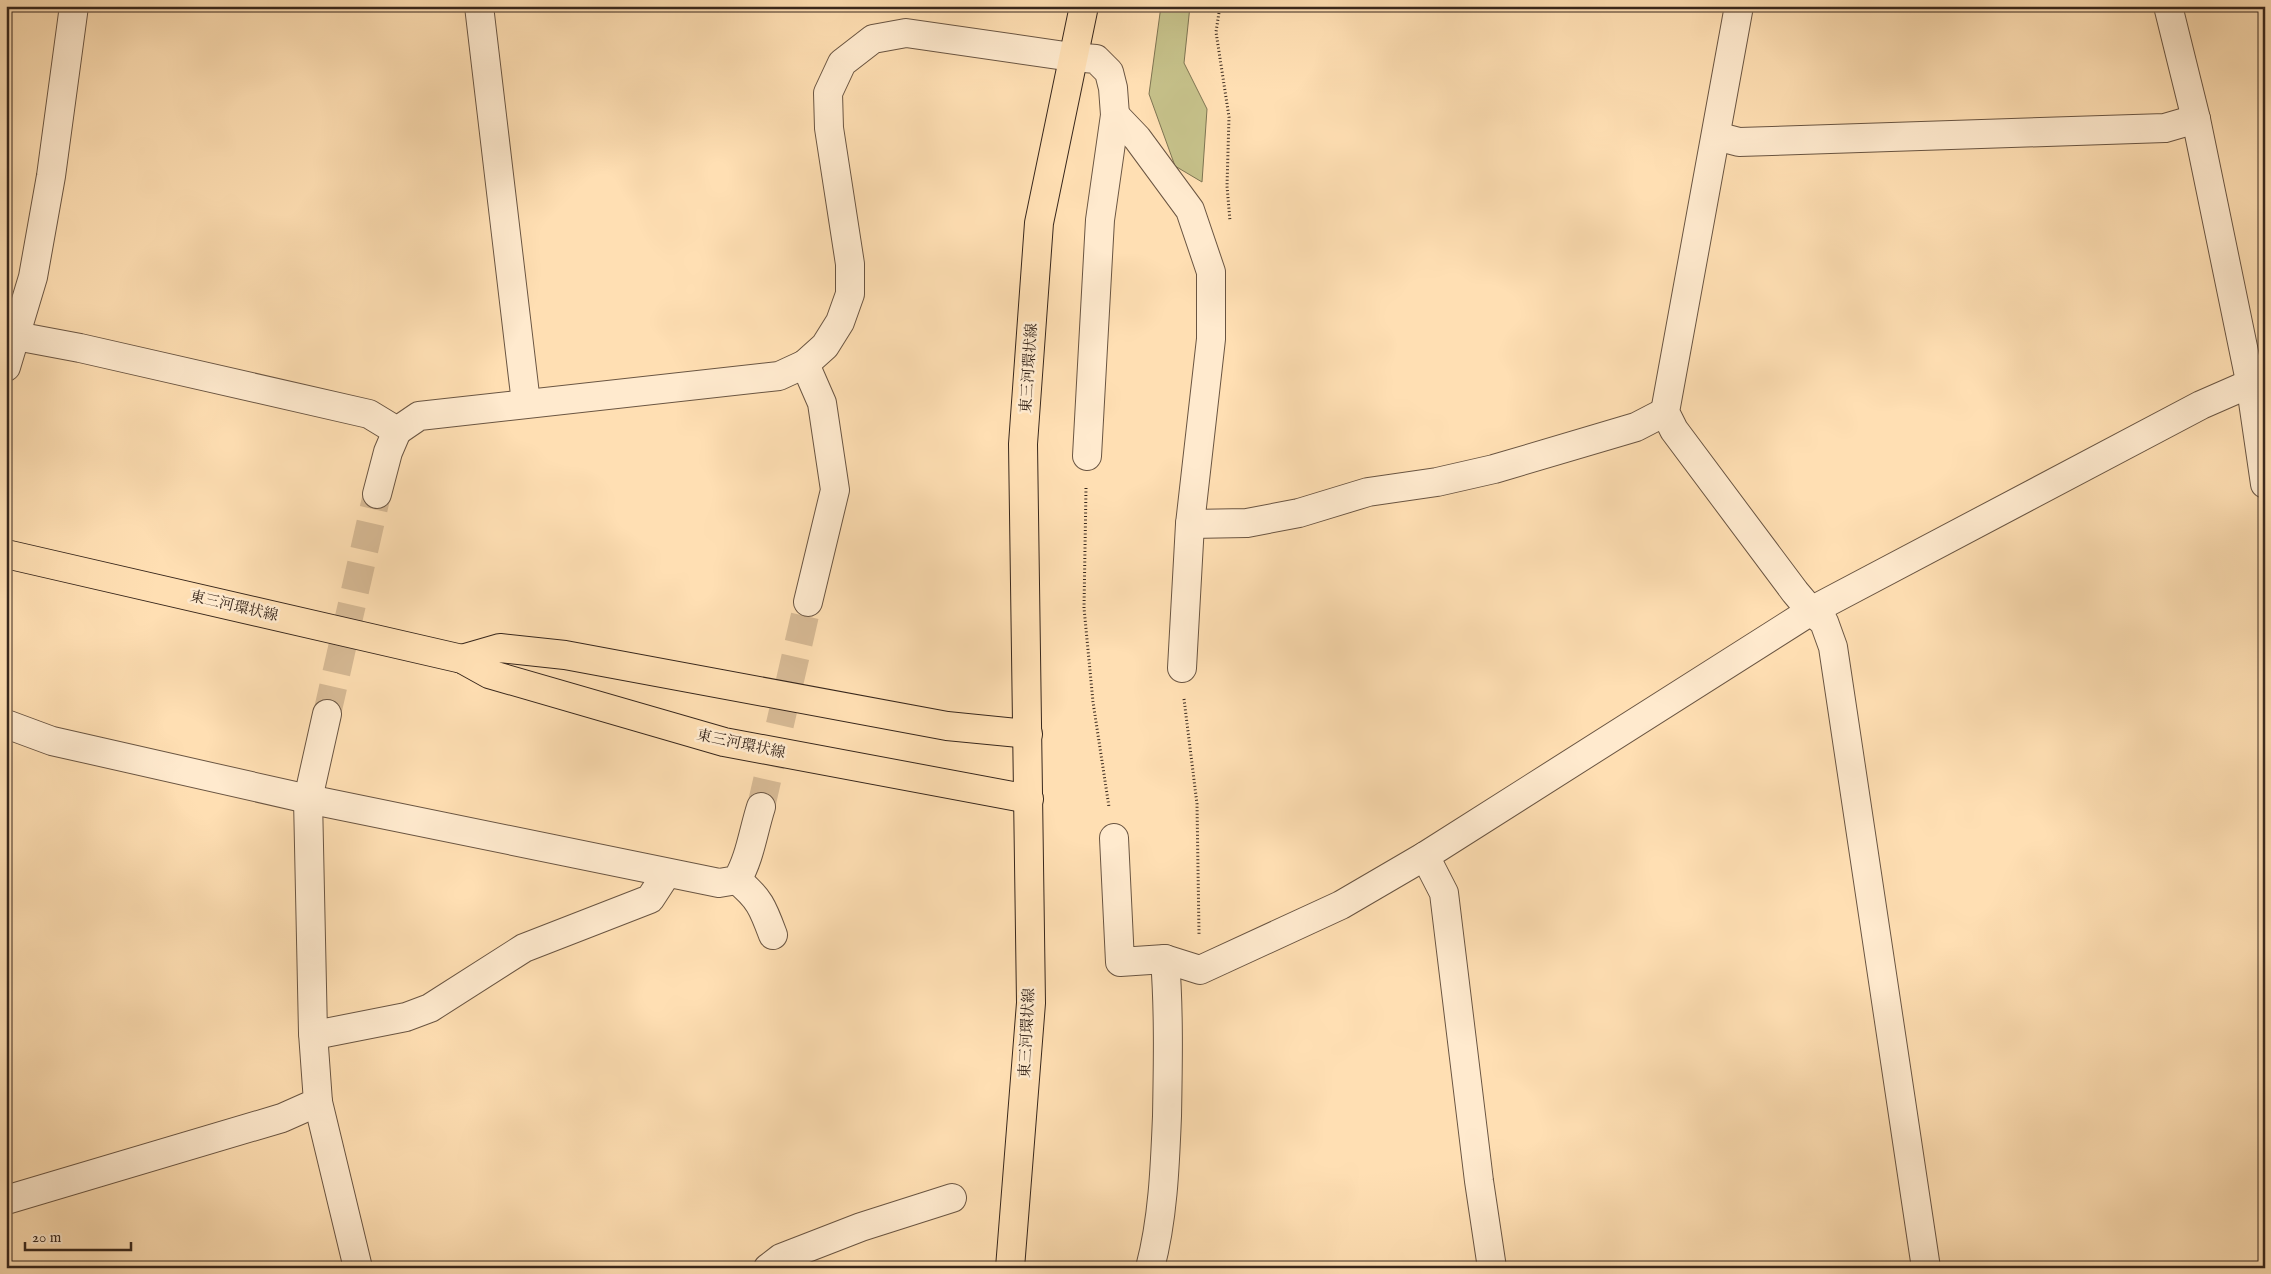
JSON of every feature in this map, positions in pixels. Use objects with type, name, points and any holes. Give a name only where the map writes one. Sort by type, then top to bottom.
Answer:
[{"type":"main road","name":"東三河環状線","points":[[1010,1268],[1031,1003],[1023,444],[1039,224],[1084,6]]},
{"type":"main road","name":"東三河環状線","points":[[6,554],[462,658],[488,674],[724,742],[1029,799]]},
{"type":"main road","name":"東三河環状線","points":[[462,658],[500,648],[565,655],[947,726],[1028,734]]},
{"type":"street","points":[[6,367],[34,277],[51,176],[74,6]]},
{"type":"street","points":[[479,6],[526,403]]},
{"type":"street","points":[[1739,6],[1665,412],[1674,430],[1811,611],[1824,622],[1833,647],[1926,1268]]},
{"type":"street","points":[[2168,6],[2257,379],[2265,484]]},
{"type":"street","points":[[377,494],[388,452],[397,431],[419,416],[779,376],[805,364],[825,346],[840,322],[850,294],[850,264],[829,128],[828,93],[842,63],[873,39],[906,33],[1096,59],[1109,72],[1114,88],[1115,115],[1100,220],[1087,456]]},
{"type":"street","points":[[1115,115],[1136,138],[1190,210],[1211,272],[1211,339],[1190,524],[1182,668]]},
{"type":"street","points":[[1716,136],[1739,142],[1749,142],[2165,128],[2196,119]]},
{"type":"street","points":[[16,336],[80,348],[369,414],[397,431]]},
{"type":"street","points":[[805,364],[822,403],[834,490],[808,602]]},
{"type":"street","points":[[1114,838],[1120,962],[1165,959],[1200,970],[1205,968],[1341,905],[1425,856],[1811,611],[2201,405],[2257,379]]},
{"type":"street","points":[[1190,524],[1248,523],[1299,513],[1368,492],[1437,482],[1636,427],[1665,412]]},
{"type":"street","points":[[327,714],[308,799],[313,1033],[318,1102],[358,1268]]},
{"type":"street","points":[[6,724],[52,741],[308,799],[719,883],[737,880]]},
{"type":"street","points":[[737,880],[746,864],[750,841],[760,807]]},
{"type":"street","points":[[1425,856],[1444,893],[1479,1181],[1492,1268]]},
{"type":"street","points":[[313,1033],[324,1033],[406,1017],[430,1008],[524,948],[650,899],[667,873]]},
{"type":"street","points":[[737,880],[762,905],[773,935]]},
{"type":"street","points":[[1150,1268],[1155,1251],[1165,1165],[1168,1000],[1165,959]]},
{"type":"street","points":[[6,1200],[282,1118],[318,1102]]},
{"type":"street","points":[[768,1268],[781,1258],[861,1227],[952,1198]]},
{"type":"path","points":[[1220,6],[1216,32],[1229,117],[1227,186],[1230,225]]},
{"type":"path","points":[[1087,456],[1084,608],[1093,702],[1114,838]]},
{"type":"path","points":[[1182,668],[1184,711],[1197,804],[1199,940],[1205,968]]},
{"type":"shaded area","points":[[1161,6],[1190,6],[1184,63],[1207,109],[1202,182],[1175,166],[1149,94]]},
{"type":"tunnel","points":[[327,714],[377,494]]},
{"type":"tunnel","points":[[761,807],[808,602]]}]
